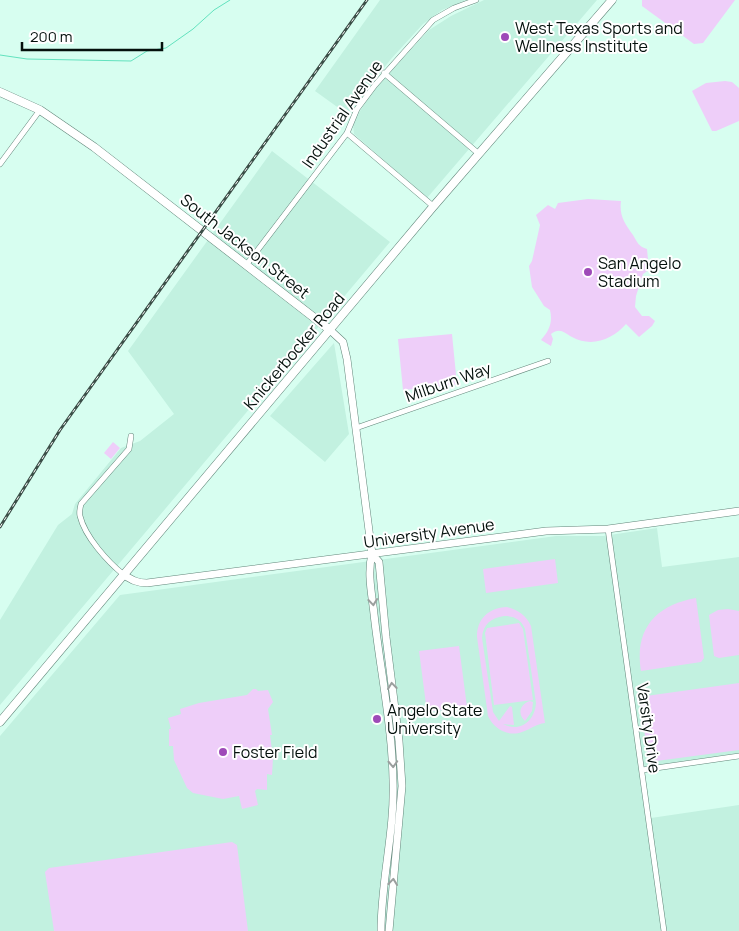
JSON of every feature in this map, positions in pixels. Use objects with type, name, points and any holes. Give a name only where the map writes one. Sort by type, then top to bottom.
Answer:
[{"type":"main road","name":"Knickerbocker Road","points":[[0,722],[433,206],[612,0]]},
{"type":"main road","name":"South Jackson Street","points":[[0,92],[40,110],[94,147],[330,330]]},
{"type":"street","name":"Industrial Avenue","points":[[247,264],[346,133],[357,109],[384,73],[433,20],[454,8],[476,0]]},
{"type":"street","points":[[384,73],[478,154]]},
{"type":"street","points":[[0,164],[40,110]]},
{"type":"street","points":[[346,133],[433,206]]},
{"type":"street","name":"South Jackson Street","points":[[330,330],[343,342],[347,359],[372,554],[370,564],[373,604],[392,752],[393,805],[383,894],[381,931]]},
{"type":"street","name":"Milburn Way","points":[[356,428],[548,361]]},
{"type":"street","points":[[124,575],[109,562],[85,529],[79,514],[81,504],[129,449],[131,436]]},
{"type":"street","name":"University Avenue","points":[[124,575],[140,584],[546,531],[608,529],[739,511]]},
{"type":"street","name":"Varsity Drive","points":[[608,529],[664,931]]},
{"type":"street","name":"South Jackson Street","points":[[372,554],[378,562],[401,770],[401,805],[389,931]]},
{"type":"street","points":[[642,770],[739,756]]},
{"type":"shaded area","points":[[380,0],[466,0],[442,10],[423,24],[391,59],[347,114],[315,91]]},
{"type":"shaded area","points":[[484,0],[597,0],[427,198],[354,134],[353,125],[373,91],[429,30],[451,16]]},
{"type":"shaded area","points":[[642,0],[735,0],[703,43],[694,44],[642,6]]},
{"type":"shaded area","points":[[732,82],[739,88],[739,121],[712,131],[692,91],[706,83]]},
{"type":"shaded area","points":[[272,151],[390,242],[0,705],[0,620],[58,525],[72,514],[75,504],[121,448],[140,441],[174,414],[128,351]]},
{"type":"shaded area","name":"San Angelo Stadium","points":[[588,199],[621,201],[621,211],[625,223],[638,244],[647,249],[649,270],[643,274],[636,296],[635,307],[642,316],[649,316],[655,321],[639,337],[626,324],[608,338],[594,342],[580,340],[562,331],[557,331],[551,334],[553,339],[551,346],[541,340],[550,326],[550,310],[544,306],[532,287],[529,266],[532,261],[540,225],[536,215],[548,205],[555,209],[558,203]]},
{"type":"shaded area","points":[[452,334],[457,385],[403,390],[398,339]]},
{"type":"shaded area","points":[[334,343],[349,434],[325,462],[270,416]]},
{"type":"shaded area","points":[[113,442],[120,448],[111,459],[104,453]]},
{"type":"shaded area","name":"Angelo State University","points":[[657,528],[662,567],[739,557],[739,753],[644,767],[651,818],[739,805],[739,931],[0,931],[0,736],[120,595],[556,536],[603,536]]},
{"type":"shaded area","points":[[555,559],[558,583],[486,593],[483,569]]},
{"type":"shaded area","points":[[696,598],[704,658],[701,662],[641,671],[641,643],[651,621],[670,606]]},
{"type":"shaded area","points":[[507,607],[518,611],[527,619],[531,626],[545,723],[517,733],[502,731],[494,725],[488,716],[477,637],[481,620],[489,612]],"holes":[[[508,616],[519,620],[525,629],[536,703],[530,720],[526,724],[515,727],[503,724],[514,725],[512,707],[510,706],[499,721],[493,712],[482,638],[488,622],[495,618]]]},
{"type":"shaded area","points":[[718,610],[739,611],[739,655],[719,658],[714,656],[709,615]]},
{"type":"shaded area","points":[[519,623],[523,629],[533,700],[494,705],[485,633],[487,628]]},
{"type":"shaded area","points":[[459,646],[467,707],[427,712],[419,651]]},
{"type":"shaded area","points":[[739,683],[739,750],[649,762],[639,697]]},
{"type":"shaded area","name":"Foster Field","points":[[253,689],[258,691],[268,690],[273,702],[268,709],[272,735],[270,735],[273,758],[272,775],[267,774],[267,790],[257,789],[255,791],[258,805],[242,809],[239,796],[223,799],[193,793],[187,788],[174,760],[173,746],[169,746],[169,729],[171,729],[168,718],[181,714],[180,709],[199,703],[247,695]]},
{"type":"shaded area","points":[[530,701],[533,702],[532,711],[525,721],[520,712],[524,704]]},
{"type":"shaded area","points":[[232,842],[237,845],[248,931],[54,931],[45,872],[49,868]]},
{"type":"waterway","points":[[0,55],[27,59],[131,61],[147,51],[166,48],[193,29],[214,10],[230,0]]},
{"type":"railway","points":[[0,527],[60,430],[367,0]]},
{"type":"place","name":"West Texas Sports and Wellness Institute","points":[[505,37]]},
{"type":"place","name":"San Angelo Stadium","points":[[588,272]]},
{"type":"place","name":"Angelo State University","points":[[377,719]]},
{"type":"place","name":"Foster Field","points":[[223,752]]}]
